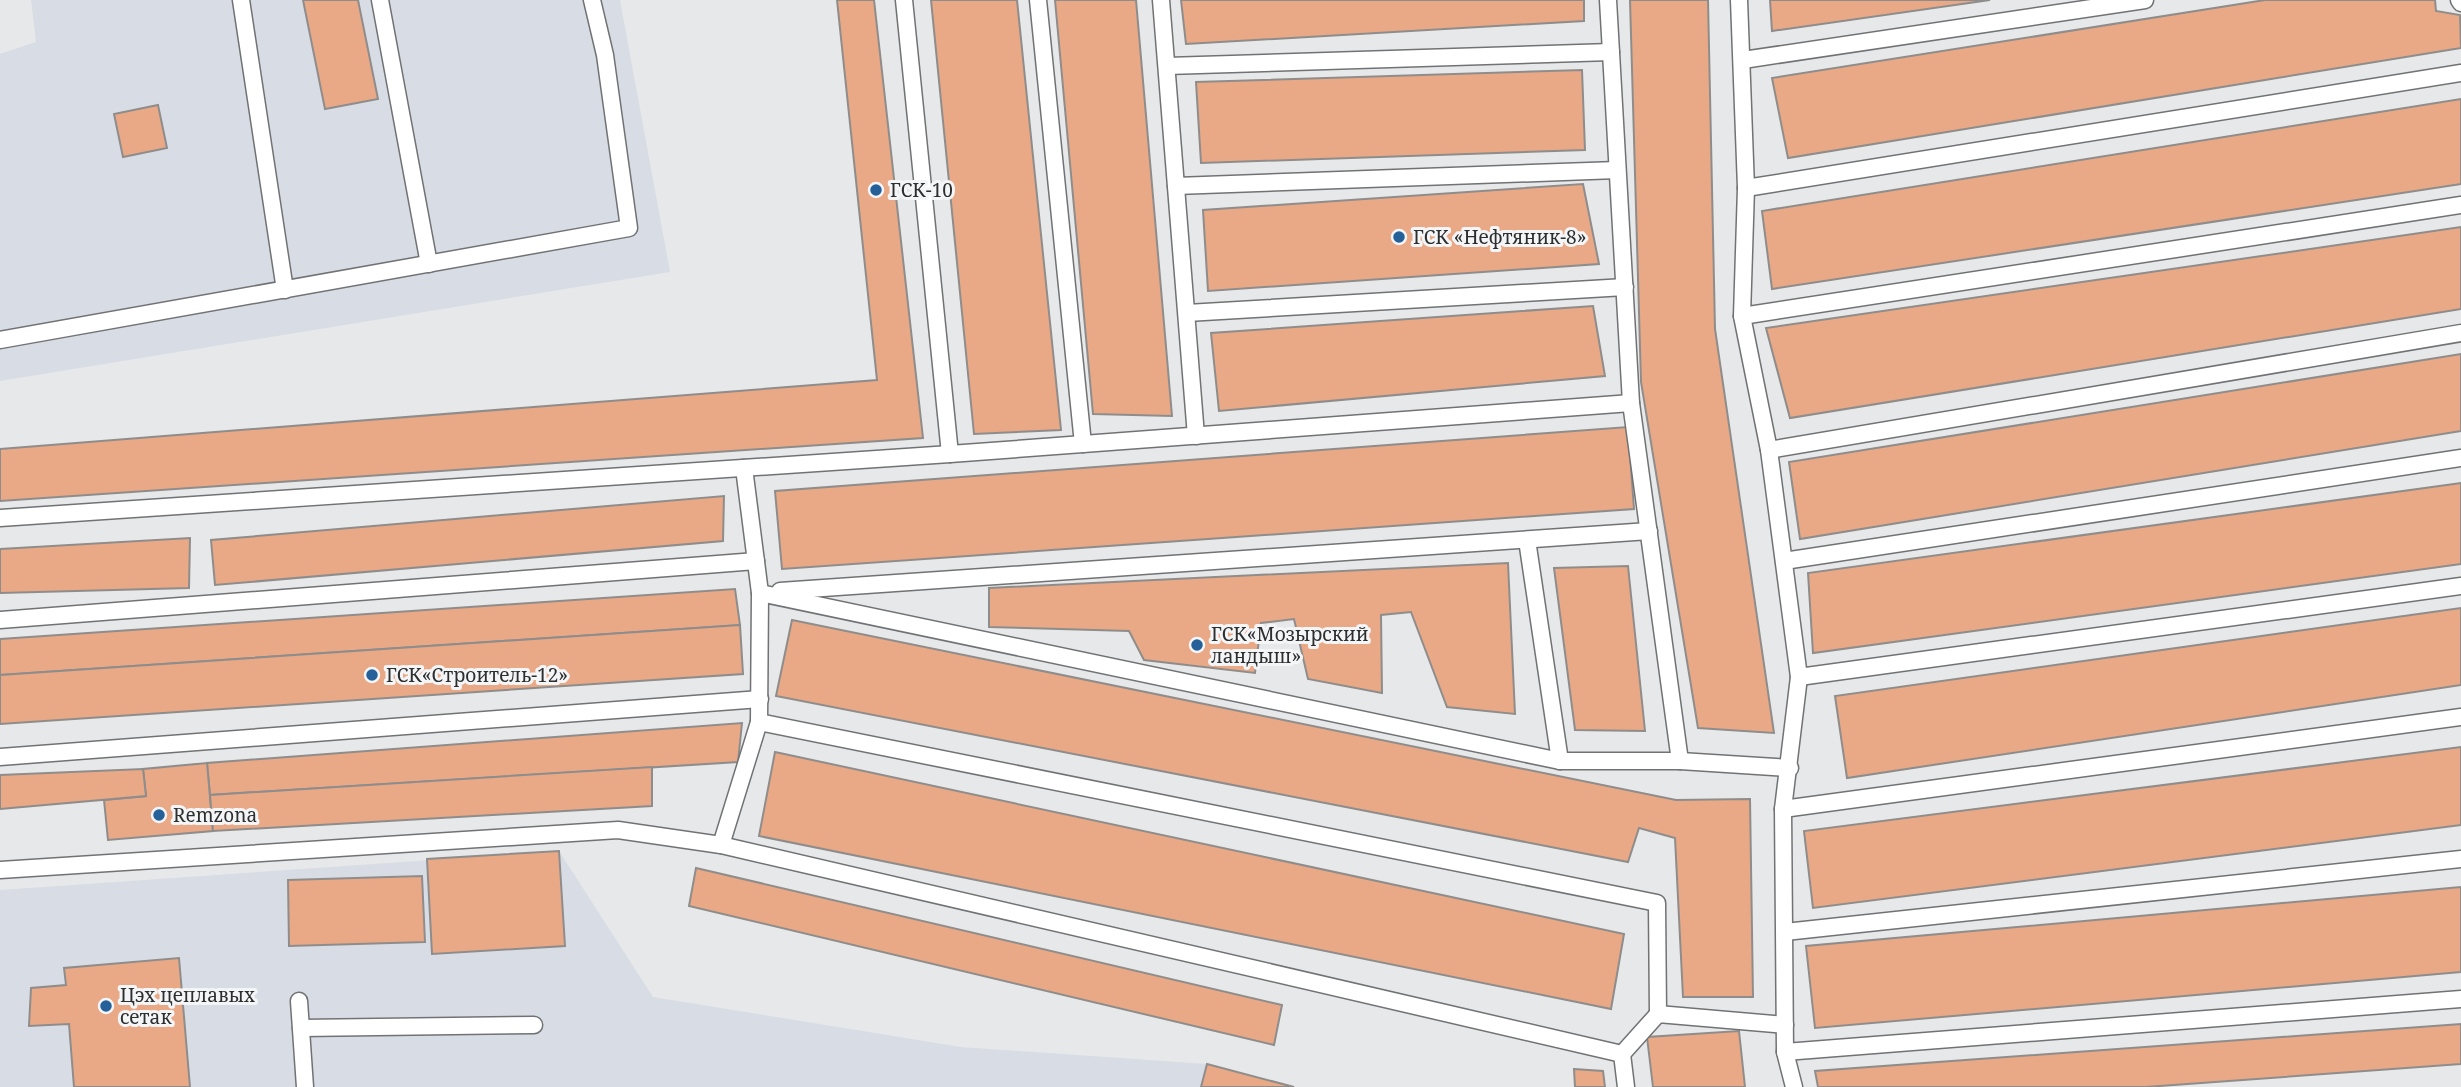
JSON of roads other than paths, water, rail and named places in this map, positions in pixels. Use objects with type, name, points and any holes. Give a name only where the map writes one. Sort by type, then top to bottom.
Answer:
[{"type":"lane","points":[[241,0],[285,290]]},
{"type":"lane","points":[[380,0],[429,264]]},
{"type":"lane","points":[[0,340],[629,228],[605,55],[592,0]]},
{"type":"lane","points":[[904,0],[950,454]]},
{"type":"lane","points":[[1038,0],[1083,444]]},
{"type":"lane","points":[[1161,0],[1196,436]]},
{"type":"lane","points":[[1608,0],[1631,402],[1680,761]]},
{"type":"lane","points":[[1739,0],[1746,188],[1742,316],[1769,450],[1799,677],[1783,809],[1785,1052],[1794,1087]]},
{"type":"lane","points":[[1743,61],[2145,0]]},
{"type":"lane","points":[[1167,66],[1611,52]]},
{"type":"lane","points":[[1746,188],[2461,73]]},
{"type":"lane","points":[[1176,186],[1617,170]]},
{"type":"lane","points":[[1742,316],[2461,205]]},
{"type":"lane","points":[[1186,313],[1625,287]]},
{"type":"lane","points":[[1769,450],[2461,333]]},
{"type":"lane","points":[[0,518],[950,454],[1631,402]]},
{"type":"lane","points":[[1784,561],[2461,458]]},
{"type":"lane","points":[[721,845],[759,722],[760,593],[744,468]]},
{"type":"lane","points":[[760,593],[1649,531]]},
{"type":"lane","points":[[1527,540],[1560,761]]},
{"type":"lane","points":[[0,620],[755,561]]},
{"type":"lane","points":[[1799,677],[2461,586]]},
{"type":"lane","points":[[760,593],[1560,761],[1680,761],[1790,768]]},
{"type":"lane","points":[[0,757],[760,699]]},
{"type":"lane","points":[[1783,809],[2461,717]]},
{"type":"lane","points":[[759,722],[1657,903],[1658,1014],[1622,1054],[1626,1087]]},
{"type":"lane","points":[[0,870],[618,830],[721,845],[1622,1054]]},
{"type":"lane","points":[[1785,932],[2461,859]]},
{"type":"lane","points":[[1785,1052],[2461,999]]},
{"type":"lane","points":[[299,1001],[305,1087]]},
{"type":"lane","points":[[1658,1014],[1785,1025]]},
{"type":"lane","points":[[300,1028],[534,1025]]},
{"type":"place","name":"ГСК-10","points":[[876,190]]},
{"type":"place","name":"ГСК «Нефтяник-8»","points":[[1399,237]]},
{"type":"place","name":"ГСК«Мозырский ландыш»","points":[[1197,645]]},
{"type":"place","name":"ГСК«Строитель-12»","points":[[372,675]]},
{"type":"place","name":"Remzona","points":[[159,815]]},
{"type":"place","name":"Цэх цеплавых сетак","points":[[106,1006]]}]
